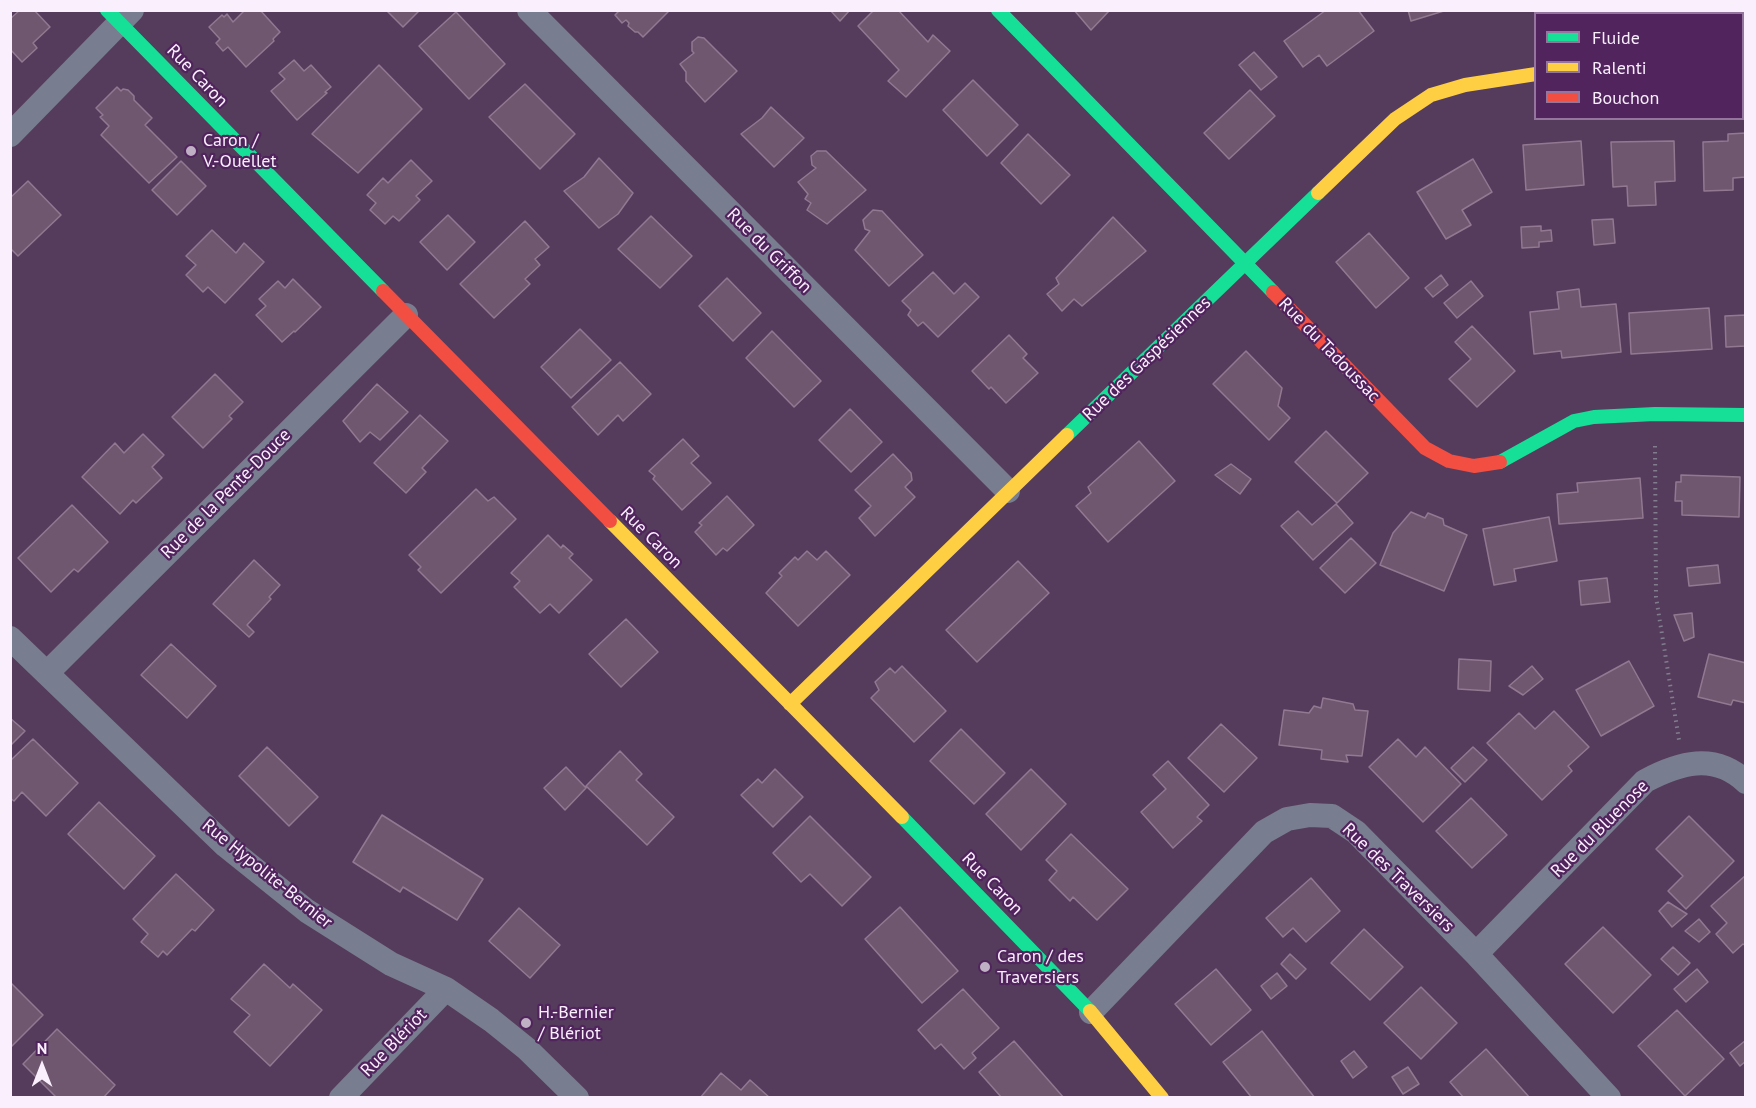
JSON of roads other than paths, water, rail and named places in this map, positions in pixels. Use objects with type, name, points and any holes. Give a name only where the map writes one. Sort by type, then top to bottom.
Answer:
[{"type":"street","name":"Rue du Griffon","points":[[529,10],[1008,491]]},
{"type":"street","name":"Rue du Tadoussac","points":[[998,10],[1425,448],[1449,461],[1474,466],[1502,462],[1574,421],[1594,417],[1655,414],[1746,416]]},
{"type":"street","points":[[10,135],[119,15]]},
{"type":"street","name":"Rue Caron","points":[[119,15],[406,315],[1091,1012],[1162,1098]]},
{"type":"street","name":"Rue des Gaspésiennes","points":[[790,704],[1395,119],[1431,94],[1465,85],[1534,74]]},
{"type":"street","name":"Rue de la Pente-Douce","points":[[46,673],[406,315]]},
{"type":"street","name":"Rue Hypolite-Bernier","points":[[10,638],[226,846],[298,904],[391,964],[446,989],[492,1020],[527,1049],[577,1098]]},
{"type":"street","name":"Rue du Bluenose","points":[[1476,954],[1645,781],[1683,764],[1707,763],[1735,772],[1746,782]]},
{"type":"street","name":"Rue des Traversiers","points":[[1091,1012],[1264,832],[1287,819],[1310,815],[1332,816],[1356,832],[1476,954],[1609,1098]]},
{"type":"street","name":"Rue Blériot","points":[[341,1098],[446,989]]},
{"type":"place","name":"Caron / V.-Ouellet","points":[[191,151]]},
{"type":"place","name":"Caron / des Traversiers","points":[[985,967]]},
{"type":"place","name":"H.-Bernier / Blériot","points":[[526,1023]]}]
